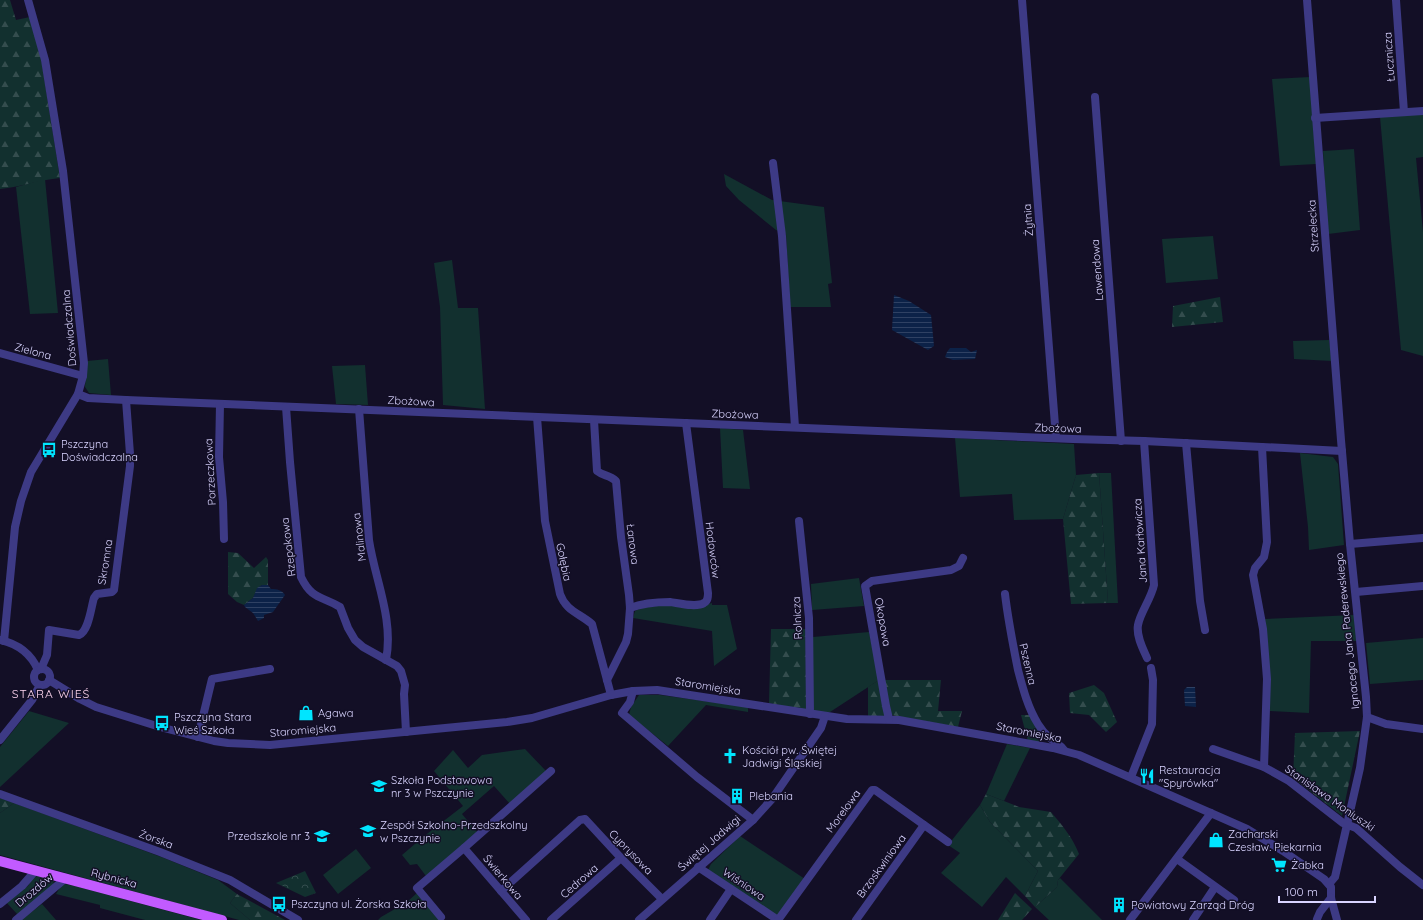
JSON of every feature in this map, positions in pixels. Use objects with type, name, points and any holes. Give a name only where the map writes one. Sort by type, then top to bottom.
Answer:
[{"type":"main road","name":"Rybnicka","points":[[0,861],[222,920]]},
{"type":"street","name":"Doświadczalna","points":[[2,641],[15,527],[24,489],[31,472],[78,394],[83,376],[83,347],[63,171],[45,60],[28,0]]},
{"type":"street","name":"Żytnia","points":[[1022,0],[1056,438]]},
{"type":"street","name":"Strzelecka","points":[[1306,0],[1342,451]]},
{"type":"street","name":"Łucznicza","points":[[1396,0],[1404,112]]},
{"type":"street","name":"Lawendowa","points":[[1095,97],[1121,441]]},
{"type":"street","points":[[1316,118],[1423,111]]},
{"type":"street","points":[[773,163],[782,236],[795,427]]},
{"type":"street","name":"Zielona","points":[[0,353],[83,376]]},
{"type":"street","name":"Zbożowa","points":[[78,394],[88,398],[126,400],[1144,441],[1342,451]]},
{"type":"street","name":"Skromna","points":[[40,670],[47,655],[49,630],[79,635],[82,634],[86,628],[96,594],[112,592],[114,590],[130,454],[126,400]]},
{"type":"street","name":"Porzeczkowa","points":[[220,404],[219,457],[223,502],[224,539]]},
{"type":"street","name":"Rzepakowa","points":[[286,407],[301,577],[305,585],[315,596],[340,607],[348,628],[355,640],[363,647],[397,666],[404,677],[406,732]]},
{"type":"street","name":"Malinowa","points":[[359,409],[369,540],[372,560],[387,622],[389,646],[386,660]]},
{"type":"street","name":"Gołębia","points":[[537,417],[545,521],[560,594],[563,602],[569,609],[592,624],[611,695]]},
{"type":"street","name":"Łanowa","points":[[594,420],[597,471],[601,474],[611,476],[616,481],[630,608],[626,642],[607,680]]},
{"type":"street","name":"Hodowców","points":[[630,608],[651,603],[671,602],[698,605],[704,603],[708,599],[686,423]]},
{"type":"street","name":"Jana Karłowicza","points":[[1144,441],[1154,585],[1153,594],[1138,625],[1141,643],[1147,658]]},
{"type":"street","points":[[1186,443],[1200,601],[1205,630]]},
{"type":"street","points":[[1262,447],[1266,542],[1264,558],[1255,568],[1253,575],[1263,629],[1267,679],[1264,768]]},
{"type":"street","name":"Ignacego Jana Paderewskiego","points":[[1332,880],[1360,768],[1367,717],[1342,451]]},
{"type":"street","name":"Rolnicza","points":[[799,521],[809,618],[810,714]]},
{"type":"street","points":[[1350,544],[1423,538]]},
{"type":"street","name":"Okopowa","points":[[890,719],[886,706],[865,586],[872,581],[951,570],[959,566],[963,558]]},
{"type":"street","points":[[1356,592],[1423,586]]},
{"type":"street","name":"Pszenna","points":[[1005,594],[1010,632],[1023,691],[1034,718],[1045,733],[1051,739],[1060,744],[1064,750]]},
{"type":"street","points":[[2,641],[12,643],[24,651],[40,670]]},
{"type":"street","points":[[1131,777],[1152,724],[1153,680],[1151,668]]},
{"type":"street","points":[[198,737],[212,679],[270,669]]},
{"type":"street","points":[[40,670],[45,670],[48,673],[49,680],[47,684],[40,685],[36,683],[34,674],[40,670]]},
{"type":"street","name":"Staromiejska","points":[[49,680],[96,707],[198,737],[239,744],[270,745],[495,724],[532,718],[611,695],[632,691],[657,690],[825,716],[860,720],[890,719],[928,724],[1064,750],[1099,763],[1261,837],[1324,879],[1332,880]]},
{"type":"street","points":[[0,740],[32,700],[40,685]]},
{"type":"street","points":[[632,691],[630,702],[622,713],[698,777],[753,820]]},
{"type":"street","name":"Świętej Jadwigi","points":[[639,920],[753,820],[772,799],[786,780],[821,728],[825,716]]},
{"type":"street","points":[[1367,717],[1386,724],[1423,729]]},
{"type":"street","points":[[1041,745],[1045,733]]},
{"type":"street","name":"Stanisława Moniuszki","points":[[1213,749],[1264,768],[1289,781],[1343,823],[1356,828],[1423,885]]},
{"type":"street","points":[[441,917],[417,888],[550,771]]},
{"type":"street","name":"Morelowa","points":[[778,920],[872,790],[875,790],[948,842]]},
{"type":"street","name":"Żorska","points":[[0,794],[160,852],[230,880],[298,920]]},
{"type":"street","points":[[1130,920],[1211,813]]},
{"type":"street","name":"Cyprysowa","points":[[501,891],[580,820],[585,819],[662,899]]},
{"type":"street","name":"Brzoskwiniowa","points":[[856,920],[924,825]]},
{"type":"street","name":"Świerkowa","points":[[464,848],[526,920]]},
{"type":"street","name":"Cedrowa","points":[[551,920],[621,858]]},
{"type":"street","points":[[1176,859],[1234,900]]},
{"type":"street","name":"Wiśniowa","points":[[698,867],[778,920]]},
{"type":"street","points":[[0,904],[22,886],[36,870]]},
{"type":"street","name":"Drozdów","points":[[16,920],[66,878]]},
{"type":"street","points":[[1332,880],[1331,898],[1337,920]]},
{"type":"street","points":[[1193,920],[1215,887]]},
{"type":"street","points":[[710,920],[731,889]]},
{"type":"street","points":[[1318,920],[1320,912],[1331,898]]},
{"type":"green space","points":[[0,0],[10,0],[16,20],[30,17],[41,58],[60,178],[0,189]]},
{"type":"green space","points":[[1310,77],[1316,164],[1280,166],[1272,79]]},
{"type":"green space","points":[[1423,114],[1423,157],[1416,158],[1423,232],[1423,356],[1401,350],[1380,117]]},
{"type":"green space","points":[[1354,149],[1360,230],[1328,234],[1323,151]]},
{"type":"green space","points":[[724,174],[772,200],[824,207],[832,283],[828,284],[831,307],[790,307],[786,234],[776,230],[739,200],[726,186]]},
{"type":"green space","points":[[45,179],[58,313],[30,314],[16,187]]},
{"type":"green space","points":[[1213,236],[1218,279],[1166,283],[1162,239]]},
{"type":"green space","points":[[452,260],[458,308],[478,308],[485,409],[443,405],[440,307],[434,263]]},
{"type":"green space","points":[[1220,297],[1223,322],[1172,327],[1173,306]]},
{"type":"green space","points":[[1329,340],[1332,361],[1294,359],[1293,341]]},
{"type":"green space","points":[[108,359],[111,395],[89,393],[85,387],[87,361]]},
{"type":"green space","points":[[365,365],[368,405],[336,404],[332,366]]},
{"type":"green space","points":[[720,428],[743,430],[750,489],[723,488]]},
{"type":"green space","points":[[955,438],[1074,444],[1076,475],[1063,519],[1014,520],[1012,494],[960,497]]},
{"type":"green space","points":[[1300,453],[1333,457],[1338,464],[1344,545],[1309,550]]},
{"type":"green space","points":[[1099,473],[1111,473],[1118,603],[1108,603]]},
{"type":"green space","points":[[1099,473],[1108,603],[1071,604],[1063,519],[1076,475]]},
{"type":"green space","points":[[228,552],[238,553],[254,568],[266,557],[268,560],[268,585],[262,585],[258,588],[253,598],[244,605],[237,602],[228,594]]},
{"type":"green space","points":[[859,578],[864,606],[812,610],[811,584]]},
{"type":"green space","points":[[712,603],[712,605],[727,605],[737,649],[714,666],[712,631],[633,618],[635,611],[641,608],[672,604],[700,607]]},
{"type":"green space","points":[[1354,615],[1358,641],[1311,641],[1309,713],[1270,711],[1265,619]]},
{"type":"green space","points":[[771,629],[806,629],[807,711],[769,703]]},
{"type":"green space","points":[[869,632],[879,680],[830,712],[813,712],[813,637]]},
{"type":"green space","points":[[1423,638],[1423,680],[1370,684],[1366,643]]},
{"type":"green space","points":[[879,680],[885,716],[868,717],[868,687]]},
{"type":"green space","points":[[884,680],[941,680],[938,711],[962,711],[958,727],[891,715]]},
{"type":"green space","points":[[1094,685],[1104,693],[1117,722],[1106,732],[1089,715],[1070,713],[1069,693]]},
{"type":"green space","points":[[639,695],[660,695],[748,707],[748,712],[706,705],[668,746],[629,715],[631,707]]},
{"type":"green space","points":[[29,711],[69,723],[0,787],[0,747]]},
{"type":"green space","points":[[1021,715],[1029,715],[1042,733],[1040,743],[1028,741]]},
{"type":"green space","points":[[1360,731],[1342,816],[1293,778],[1295,733]]},
{"type":"green space","points":[[1007,744],[1030,748],[1004,801],[986,794]]},
{"type":"green space","points":[[525,749],[546,771],[510,804],[494,786],[462,814],[478,833],[426,876],[417,864],[410,865],[402,855],[463,806],[434,771],[453,750],[468,768],[482,755]]},
{"type":"green space","points":[[986,794],[1019,807],[1051,812],[1067,832],[1077,848],[1079,854],[1058,880],[1057,887],[1035,907],[1025,896],[1038,871],[990,822],[980,805]]},
{"type":"green space","points":[[0,798],[14,803],[0,813]]},
{"type":"green space","points":[[14,803],[164,858],[218,880],[237,894],[230,903],[250,920],[239,920],[0,855],[0,813]]},
{"type":"green space","points":[[980,805],[990,822],[1038,871],[1025,896],[1006,877],[982,907],[941,873],[960,853],[948,845]]},
{"type":"green space","points":[[740,836],[805,879],[777,916],[708,870],[711,864]]},
{"type":"green space","points":[[356,849],[371,868],[338,894],[323,875]]},
{"type":"green space","points":[[305,871],[316,893],[305,897],[276,883]]},
{"type":"green space","points":[[37,876],[54,881],[52,887],[18,915],[6,902],[28,886],[32,879]]},
{"type":"green space","points":[[1060,878],[1102,920],[1049,920],[1035,907],[1057,887],[1058,880]]},
{"type":"green space","points":[[65,884],[201,920],[145,920],[100,908],[100,905],[56,894],[61,886]]},
{"type":"green space","points":[[417,893],[442,920],[378,920],[407,902]]},
{"type":"green space","points":[[1015,893],[1032,909],[1022,920],[998,920]]},
{"type":"green space","points":[[237,894],[285,920],[250,920],[230,903]]},
{"type":"green space","points":[[42,904],[56,920],[21,920]]},
{"type":"water","points":[[894,295],[909,301],[931,315],[934,346],[928,350],[892,330]]},
{"type":"water","points":[[950,348],[966,348],[971,352],[977,350],[975,359],[953,360],[945,357]]},
{"type":"water","points":[[262,585],[268,585],[271,589],[279,590],[285,595],[273,612],[264,615],[264,618],[258,621],[253,613],[244,605],[253,598],[257,588]]},
{"type":"water","points":[[1187,687],[1195,687],[1196,707],[1185,706],[1184,690]]},
{"type":"place","name":"Pszczyna Doświadczalna","points":[[49,450]]},
{"type":"place","name":"Agawa","points":[[306,713]]},
{"type":"place","name":"Pszczyna Stara Wieś Szkoła","points":[[162,723]]},
{"type":"place","name":"Kościół pw. Świętej Jadwigi Śląskiej","points":[[730,756]]},
{"type":"place","name":"Restauracja \"Spyrówka\"","points":[[1147,776]]},
{"type":"place","name":"Szkoła Podstawowa nr 3 w Pszczynie","points":[[379,786]]},
{"type":"place","name":"Plebania","points":[[737,796]]},
{"type":"place","name":"Zespół Szkolno-Przedszkolny w Pszczynie","points":[[368,831]]},
{"type":"place","name":"Przedszkole nr 3","points":[[322,836]]},
{"type":"place","name":"Zacharski Czesław. Piekarnia","points":[[1216,840]]},
{"type":"place","name":"Żabka","points":[[1279,865]]},
{"type":"place","name":"Pszczyna ul. Żorska Szkoła","points":[[279,904]]},
{"type":"place","name":"Powiatowy Zarząd Dróg","points":[[1119,905]]},
{"type":"district","name":"STARA WIEŚ","points":[[51,694]]}]
